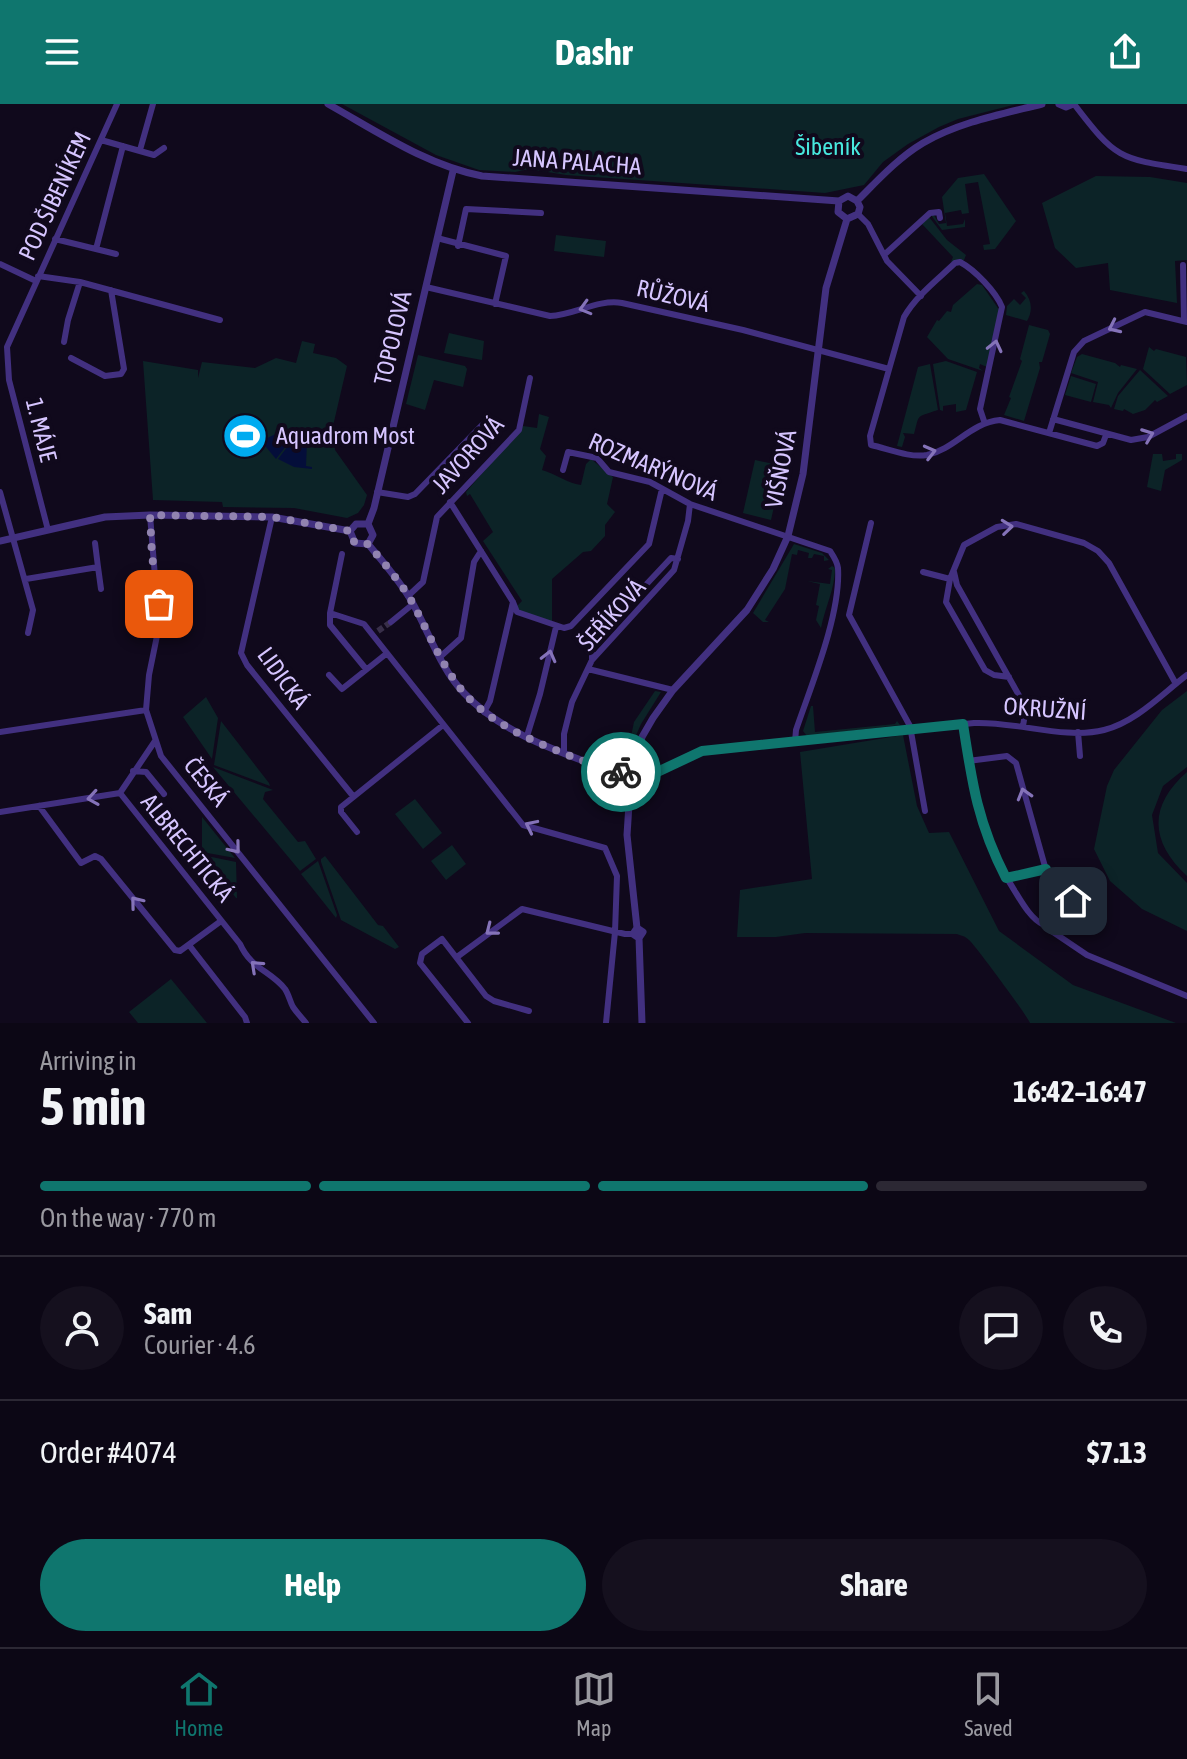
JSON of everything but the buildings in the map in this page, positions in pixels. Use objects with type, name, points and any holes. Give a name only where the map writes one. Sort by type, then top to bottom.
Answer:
[{"type":"street","name":"POD ŠIBENÍKEM","points":[[4,349],[117,104]]},
{"type":"street","points":[[140,150],[153,104]]},
{"type":"street","name":"JANA PALACHA","points":[[328,104],[453,171],[482,176],[839,201],[848,196],[857,201]]},
{"type":"street","points":[[839,201],[838,212],[847,219],[858,214],[860,207],[857,201],[885,173],[923,144],[964,125],[1042,104]]},
{"type":"street","points":[[1059,104],[1066,107],[1074,104],[1104,142],[1122,155],[1187,169]]},
{"type":"street","points":[[101,140],[154,155],[164,148]]},
{"type":"street","points":[[96,249],[123,146]]},
{"type":"street","name":"TOPOLOVÁ","points":[[368,544],[373,535],[368,524],[453,171]]},
{"type":"street","points":[[458,245],[466,209],[541,213]]},
{"type":"street","points":[[884,255],[930,213],[939,212],[940,218]]},
{"type":"street","points":[[858,214],[868,224],[895,271],[921,296]]},
{"type":"street","name":"VIŠŇOVÁ","points":[[637,760],[642,737],[673,690],[747,610],[773,569],[788,536],[803,474],[830,268],[847,219]]},
{"type":"street","points":[[437,238],[506,256],[495,304]]},
{"type":"street","points":[[55,239],[116,254]]},
{"type":"street","points":[[984,421],[980,409],[1002,307],[1000,301],[960,262],[955,263],[910,306],[904,317],[870,442],[911,455],[927,455],[940,451],[984,421],[1000,420],[1097,446],[1103,443],[1106,435]]},
{"type":"street","points":[[0,264],[37,278],[80,282],[220,320]]},
{"type":"street","points":[[1049,433],[1074,352],[1084,341],[1145,312],[1186,321],[1183,265]]},
{"type":"street","points":[[64,342],[80,282]]},
{"type":"street","name":"RŮŽOVÁ","points":[[426,287],[550,316],[560,316],[610,301],[743,330],[889,369]]},
{"type":"street","points":[[71,358],[105,376],[121,374],[124,369],[111,290]]},
{"type":"street","name":"1. MÁJE","points":[[4,349],[9,380],[48,530]]},
{"type":"street","name":"JAVOROVÁ","points":[[408,596],[423,582],[437,517],[519,430],[530,378]]},
{"type":"street","points":[[1053,419],[1131,440],[1143,439],[1187,416]]},
{"type":"street","points":[[377,492],[408,497],[415,494],[483,424]]},
{"type":"street","name":"ROZMARÝNOVÁ","points":[[563,470],[568,452],[597,458],[609,472],[641,479],[690,504],[830,551],[838,569],[833,613]]},
{"type":"street","points":[[450,502],[517,612],[564,628],[571,626],[649,544],[662,489]]},
{"type":"street","points":[[0,492],[33,610],[28,633]]},
{"type":"street","name":"ŠEŘÍKOVÁ","points":[[564,752],[564,734],[572,702],[592,660],[674,570],[690,504]]},
{"type":"street","points":[[0,541],[105,517],[150,515],[272,517],[350,531]]},
{"type":"street","name":"ČESKÁ","points":[[150,515],[159,626],[146,710],[161,756],[374,1023]]},
{"type":"street","name":"LIDICKÁ","points":[[272,517],[241,653],[247,665],[353,796]]},
{"type":"street","points":[[350,531],[358,523],[368,524]]},
{"type":"street","points":[[871,523],[849,615],[911,730],[925,811]]},
{"type":"street","points":[[1009,677],[985,670],[946,602],[957,557],[964,545],[1009,524],[1084,543],[1098,551],[1109,563],[1176,684]]},
{"type":"street","points":[[350,531],[355,543],[368,544],[408,596],[462,691],[484,712],[527,736],[621,775]]},
{"type":"street","points":[[95,543],[101,589]]},
{"type":"street","points":[[440,657],[461,638],[474,562],[481,551]]},
{"type":"street","points":[[342,554],[330,625],[366,669]]},
{"type":"street","points":[[592,660],[592,645],[597,637],[671,558],[678,559]]},
{"type":"street","points":[[26,579],[98,567]]},
{"type":"street","points":[[923,572],[952,576]]},
{"type":"street","points":[[952,576],[1026,708],[1023,726]]},
{"type":"street","points":[[484,712],[490,701],[513,602]]},
{"type":"street","points":[[391,622],[413,604]]},
{"type":"street","points":[[330,613],[355,620],[375,633],[386,654],[523,825],[605,848],[617,876],[606,1023]]},
{"type":"street","points":[[795,742],[796,730],[833,613],[849,615]]},
{"type":"street","points":[[527,736],[556,627]]},
{"type":"street","points":[[329,675],[342,689],[386,654]]},
{"type":"street","points":[[588,669],[673,690]]},
{"type":"street","name":"OKRUŽNÍ","points":[[651,775],[702,751],[995,722],[1078,732],[1114,726],[1141,711],[1187,675]]},
{"type":"street","points":[[0,732],[146,710]]},
{"type":"street","points":[[55,715],[56,723]]},
{"type":"street","points":[[963,724],[974,795],[987,842],[1023,905],[1041,924],[1087,955],[1187,996]]},
{"type":"street","points":[[357,832],[341,812],[341,807],[443,725]]},
{"type":"street","points":[[1078,732],[1080,756]]},
{"type":"street","points":[[120,793],[155,741]]},
{"type":"street","points":[[968,761],[1013,758],[1051,888],[1059,897],[1079,905],[1081,918],[1074,925],[1055,927],[1041,924]]},
{"type":"street","points":[[637,760],[649,767],[651,775],[645,787],[630,789],[623,784],[621,775],[624,765],[637,760]]},
{"type":"street","points":[[133,771],[146,772],[164,794]]},
{"type":"street","points":[[630,789],[627,835],[642,1023]]},
{"type":"street","name":"ALBRECHTICKÁ","points":[[0,812],[120,793],[221,921],[189,945]]},
{"type":"street","points":[[39,806],[83,864],[95,856],[101,859],[175,950],[180,951],[189,945],[247,1023]]},
{"type":"street","points":[[1006,878],[1046,869]]},
{"type":"street","points":[[457,957],[522,909],[615,932],[636,933]]},
{"type":"street","points":[[221,921],[240,944],[247,959],[277,980],[287,992],[306,1023]]},
{"type":"street","points":[[468,1023],[420,963],[422,954],[442,939],[486,996],[529,1011]]},
{"type":"green space","name":"Šibeník","points":[[342,104],[1017,104],[939,127],[883,162],[864,185],[825,193],[566,175],[529,169],[515,172],[479,170],[436,155]]},
{"type":"green space","points":[[984,174],[1016,221],[995,249],[984,250],[983,245],[990,244],[978,182],[965,184],[969,213],[962,214],[961,210],[945,213],[947,226],[963,224],[965,219],[965,227],[942,230],[931,215],[939,224],[946,223],[942,197],[958,178]]},
{"type":"green space","points":[[1096,176],[1150,177],[1187,183],[1187,260],[1175,261],[1177,303],[1110,290],[1108,263],[1076,268],[1055,248],[1042,203]]},
{"type":"green space","points":[[929,217],[947,240],[966,255],[964,260],[951,262],[953,257],[922,224]]},
{"type":"green space","points":[[556,235],[606,241],[604,257],[554,251]]},
{"type":"green space","points":[[977,284],[982,285],[1000,311],[987,367],[980,364],[979,368],[983,371],[948,359],[927,337],[937,320],[947,311],[951,312],[953,305]]},
{"type":"green space","points":[[1024,291],[1031,306],[1027,321],[1006,315],[1007,306],[1014,299],[1020,305],[1026,298],[1021,293]]},
{"type":"green space","points":[[1029,325],[1048,330],[1050,334],[1042,362],[1039,362],[1040,368],[1024,421],[1004,415],[1022,361]]},
{"type":"green space","points":[[449,333],[484,341],[482,360],[444,353]]},
{"type":"green space","name":"Aquadrom Most","points":[[302,341],[315,344],[313,353],[336,358],[347,366],[333,426],[335,450],[367,495],[358,513],[347,518],[294,508],[223,507],[222,502],[153,500],[143,361],[198,370],[198,378],[202,362],[255,368],[276,358],[296,363]]},
{"type":"green space","points":[[1149,347],[1154,351],[1186,357],[1187,385],[1170,394],[1143,369]]},
{"type":"green space","points":[[1082,354],[1120,367],[1137,369],[1118,393],[1111,408],[1093,402],[1098,382],[1071,373],[1077,357]]},
{"type":"green space","points":[[418,355],[467,369],[463,387],[434,380],[425,410],[406,404]]},
{"type":"green space","points":[[946,361],[977,372],[966,410],[956,412],[956,404],[943,406],[943,411],[940,410],[933,364]]},
{"type":"green space","points":[[930,364],[938,410],[919,418],[914,434],[903,433],[902,447],[897,446],[918,367]]},
{"type":"green space","points":[[1140,370],[1168,396],[1133,414],[1124,409],[1114,409],[1118,396]]},
{"type":"green space","points":[[1071,376],[1096,384],[1091,402],[1065,395]]},
{"type":"green space","points":[[539,414],[549,417],[540,449],[546,456],[542,470],[581,485],[586,464],[591,459],[613,477],[607,504],[615,512],[605,525],[605,536],[591,551],[583,552],[552,579],[552,622],[519,611],[517,606],[522,601],[483,541],[493,532],[466,492],[523,426],[537,428]]},
{"type":"green space","points":[[1153,454],[1162,454],[1163,461],[1176,459],[1176,454],[1182,454],[1182,460],[1165,470],[1161,491],[1147,487]]},
{"type":"green space","points":[[755,460],[783,466],[771,520],[743,513]]},
{"type":"green space","points":[[794,544],[822,553],[829,560],[824,561],[824,556],[814,554],[808,558],[809,553],[798,550],[797,555],[792,554],[785,589],[765,620],[769,622],[763,622],[753,613]]},
{"type":"green space","points":[[832,566],[835,568],[833,583],[821,628],[816,620],[820,584],[807,581],[830,584],[832,570],[828,569]]},
{"type":"green space","points":[[655,691],[661,692],[641,724],[625,761],[617,765],[605,761],[609,741],[629,746],[634,722]]},
{"type":"green space","points":[[1187,691],[1187,767],[1163,786],[1152,815],[1158,853],[1187,883],[1187,931],[1142,909],[1110,881],[1094,849],[1107,786],[1114,770],[1162,710]]},
{"type":"green space","points":[[206,697],[218,718],[212,759],[183,717]]},
{"type":"green space","points":[[811,706],[815,732],[895,724],[897,721],[900,725],[807,736],[803,731]]},
{"type":"green space","points":[[221,721],[269,783],[270,786],[214,765]]},
{"type":"green space","points":[[903,735],[917,806],[929,833],[949,832],[999,931],[1073,985],[1176,1023],[1030,1023],[973,945],[957,934],[805,933],[737,937],[740,890],[812,879],[800,752]]},
{"type":"green space","points":[[213,767],[273,790],[265,792],[263,799],[298,842],[305,841],[316,859],[300,871]]},
{"type":"green space","points":[[1187,772],[1187,876],[1166,850],[1158,824],[1165,798]]},
{"type":"green space","points":[[415,799],[442,833],[423,849],[395,814]]},
{"type":"green space","points":[[202,817],[235,858],[202,852]]},
{"type":"green space","points":[[452,845],[466,864],[446,880],[431,861]]},
{"type":"green space","points":[[202,855],[236,862],[237,898],[236,898]]},
{"type":"green space","points":[[325,856],[378,925],[383,926],[399,947],[395,949],[341,920],[321,862]]},
{"type":"green space","points":[[318,861],[337,915],[336,918],[301,874]]},
{"type":"green space","points":[[171,979],[207,1023],[138,1023],[129,1012]]},
{"type":"shaded area","points":[[282,431],[290,441],[276,459],[261,441]]},
{"type":"shaded area","points":[[294,438],[307,442],[306,466],[312,469],[294,467],[278,459]]},
{"type":"tunnel","points":[[378,631],[391,622]]},
{"type":"way so far","points":[[159,604],[150,515],[272,517],[350,531],[353,541],[360,545],[368,544],[398,582],[449,672],[462,691],[484,712],[527,736],[621,775],[621,772]]},
{"type":"place","name":"Aquadrom Most","points":[[245,436]]},
{"type":"route","points":[[621,772],[624,765],[632,760],[646,763],[651,775],[702,751],[963,724],[974,795],[987,842],[1006,878],[1046,869],[1051,888],[1059,897],[1073,901]]}]
